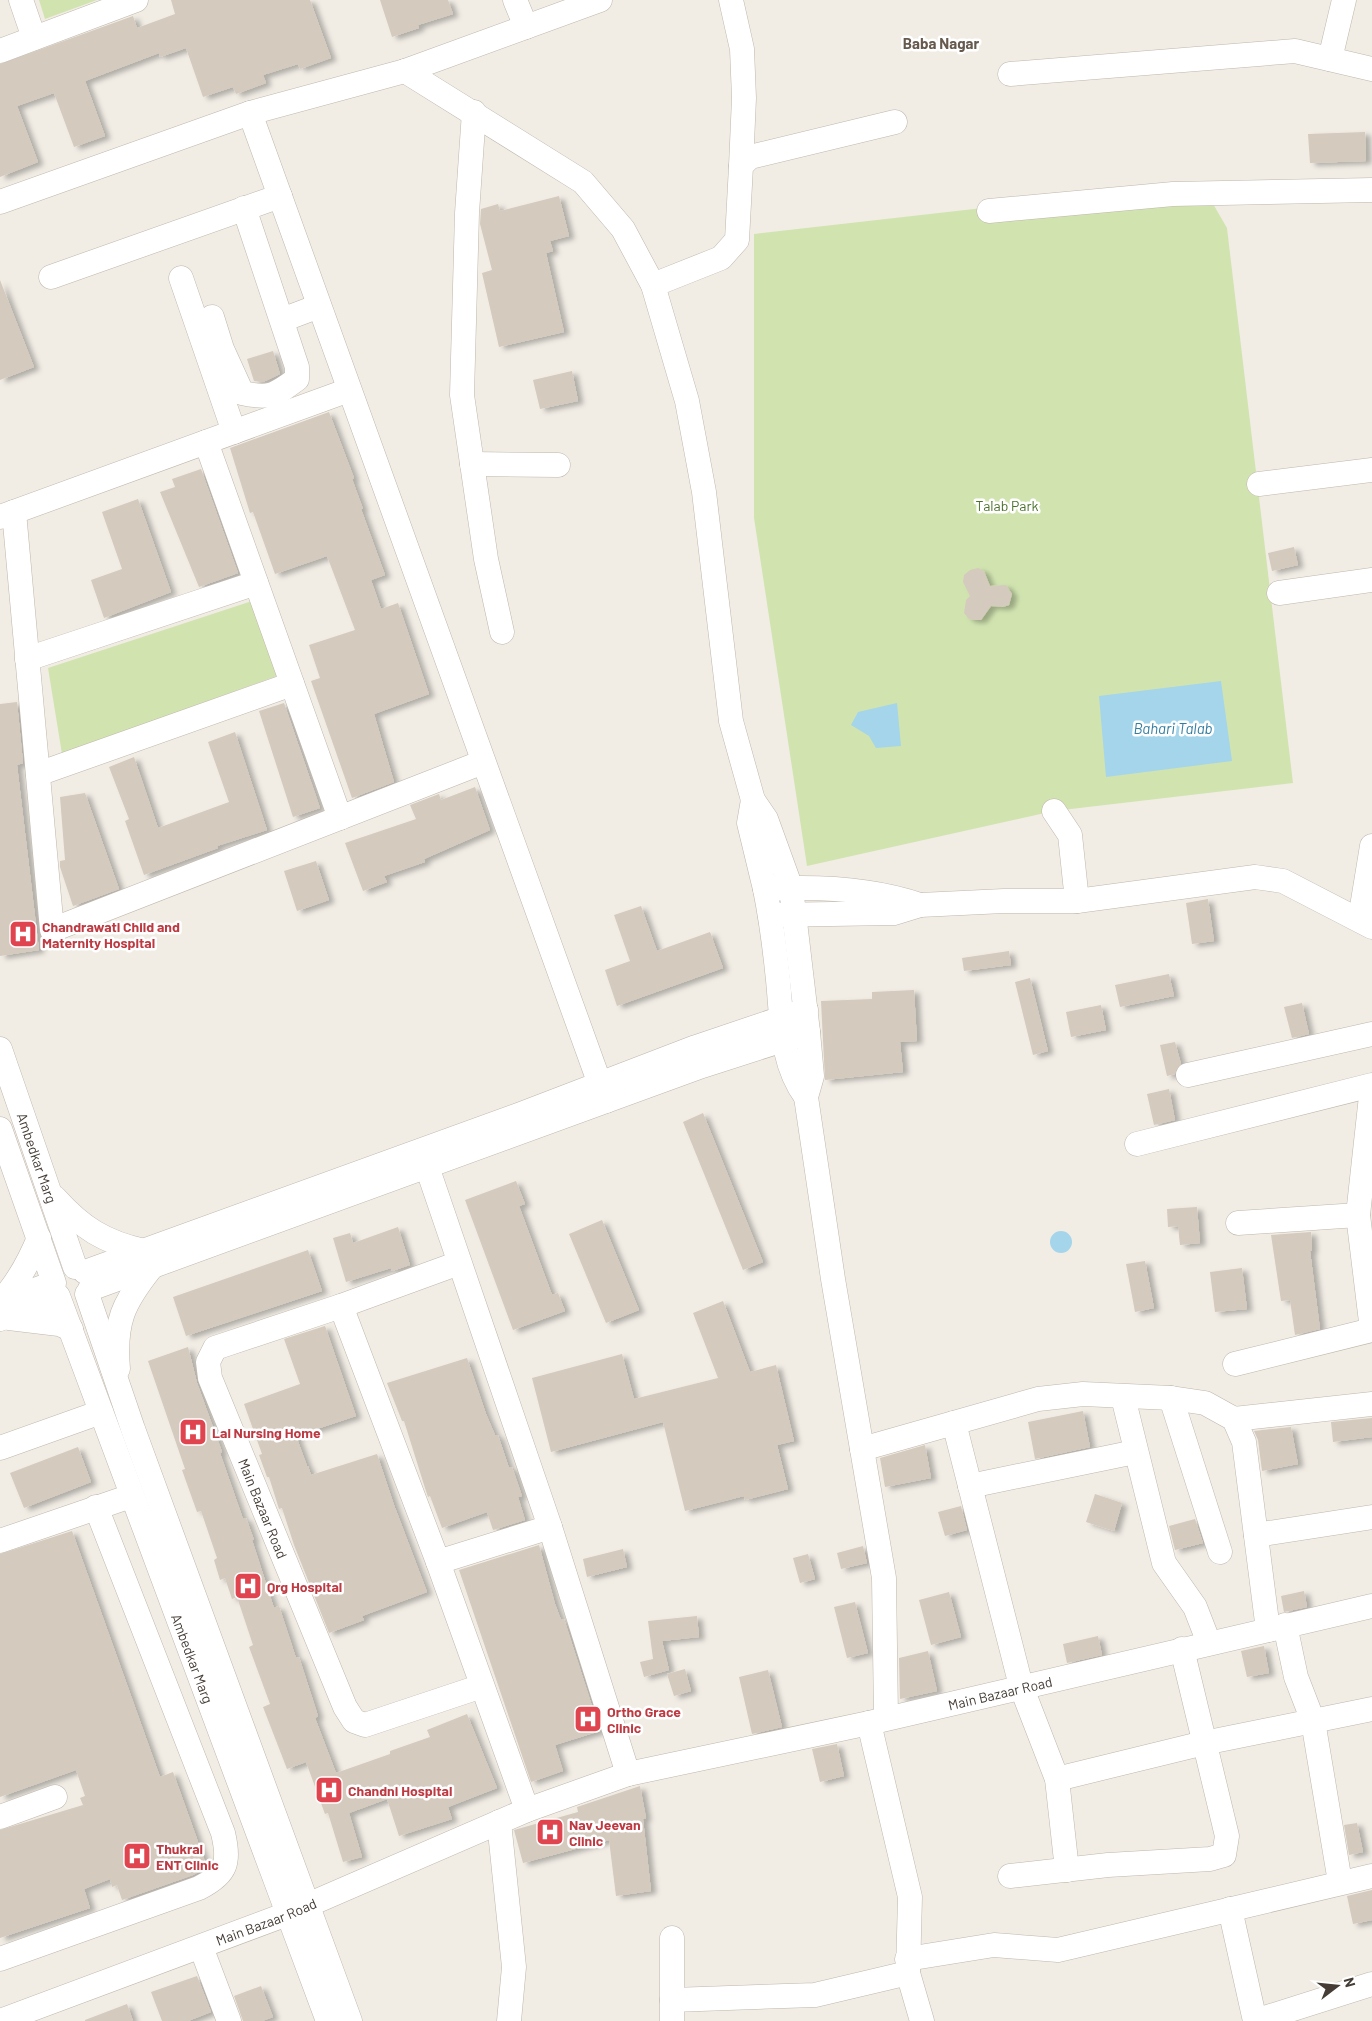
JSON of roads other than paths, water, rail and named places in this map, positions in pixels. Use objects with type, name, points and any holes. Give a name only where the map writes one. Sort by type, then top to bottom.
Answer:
[{"type":"street","points":[[21,0],[34,38]]},
{"type":"street","points":[[0,51],[136,0]]},
{"type":"street","points":[[515,0],[526,27]]},
{"type":"street","points":[[0,202],[250,113],[405,71],[600,0]]},
{"type":"street","points":[[653,285],[721,258],[737,240],[744,98],[742,49],[731,0]]},
{"type":"street","points":[[1330,60],[1344,0]]},
{"type":"street","points":[[1010,74],[1294,51],[1372,69]]},
{"type":"street","points":[[405,71],[474,112],[583,182],[623,229],[653,285],[687,401],[704,492],[731,721],[753,800],[766,819],[791,888],[795,915],[812,1076],[806,1096],[833,1279],[884,1578],[878,1720],[910,1897],[908,1966],[922,2021]]},
{"type":"street","points":[[474,112],[466,213],[462,395],[486,559],[502,632]]},
{"type":"street","points":[[250,113],[603,1093]]},
{"type":"street","points":[[741,166],[750,157],[895,122]]},
{"type":"street","points":[[989,211],[1173,194],[1372,190]]},
{"type":"street","points":[[51,277],[280,196]]},
{"type":"street","points":[[212,317],[222,349],[242,393],[263,398],[282,390],[296,379],[298,367],[244,208]]},
{"type":"street","points":[[181,278],[234,432]]},
{"type":"street","points":[[282,320],[320,306]]},
{"type":"street","points":[[349,390],[7,515],[27,659],[52,930],[483,762]]},
{"type":"street","points":[[206,442],[340,818]]},
{"type":"street","points":[[472,464],[558,465]]},
{"type":"street","points":[[1259,484],[1372,470]]},
{"type":"street","points":[[1279,593],[1372,580]]},
{"type":"street","points":[[27,659],[256,583]]},
{"type":"street","points":[[38,774],[292,684]]},
{"type":"street","points":[[753,800],[748,823],[770,915],[782,1030],[795,1082],[806,1096]]},
{"type":"street","points":[[1054,812],[1070,835],[1077,901]]},
{"type":"street","points":[[770,915],[894,912],[920,905],[1004,901],[1077,901],[1255,876],[1283,881],[1366,923],[1372,846]]},
{"type":"street","points":[[765,890],[791,888],[893,896],[920,905]]},
{"type":"street","points":[[56,1290],[61,1270],[84,1281],[603,1093],[702,1066],[782,1030],[807,1021]]},
{"type":"street","points":[[1188,1076],[1372,1034]]},
{"type":"street","name":"Ambedkar Marg","points":[[0,1049],[48,1191],[84,1281],[121,1395],[298,1910],[328,2021]]},
{"type":"street","points":[[1137,1144],[1372,1086],[1358,1214],[1372,1330],[1235,1364]]},
{"type":"street","name":"Ambedkar Marg","points":[[0,1129],[56,1290],[215,1723],[298,1910],[350,2021]]},
{"type":"street","points":[[425,1158],[550,1527],[628,1774]]},
{"type":"street","points":[[48,1191],[71,1216],[99,1237],[148,1259]]},
{"type":"street","points":[[1238,1223],[1358,1214]]},
{"type":"street","points":[[1,1310],[29,1262],[39,1238]]},
{"type":"street","points":[[121,1395],[118,1360],[120,1321],[130,1294],[148,1259]]},
{"type":"street","name":"Main Bazaar Road","points":[[459,1262],[341,1306],[215,1348],[208,1362],[210,1378],[345,1707],[354,1721],[365,1725],[482,1686]]},
{"type":"street","points":[[56,1290],[72,1302],[78,1302],[84,1281]]},
{"type":"street","points":[[1,1310],[56,1290]]},
{"type":"street","points":[[341,1306],[438,1562],[527,1810]]},
{"type":"street","points":[[1,1310],[59,1324],[71,1329]]},
{"type":"street","points":[[862,1449],[1038,1399],[1083,1394],[1171,1398],[1204,1404],[1234,1419],[1372,1404]]},
{"type":"street","points":[[1123,1397],[1135,1452],[1164,1563],[1195,1607],[1209,1643]]},
{"type":"street","points":[[1171,1398],[1220,1552]]},
{"type":"street","points":[[0,1448],[101,1412]]},
{"type":"street","points":[[1234,1419],[1244,1442],[1256,1536],[1276,1627],[1313,1721],[1340,1882]]},
{"type":"street","points":[[954,1423],[1021,1686],[1057,1779],[1067,1870]]},
{"type":"street","points":[[970,1486],[1135,1452]]},
{"type":"street","points":[[0,1541],[131,1496]]},
{"type":"street","points":[[0,1959],[200,1888],[220,1875],[226,1864],[227,1851],[223,1833],[96,1507]]},
{"type":"street","points":[[1256,1536],[1372,1517]]},
{"type":"street","points":[[438,1562],[550,1527]]},
{"type":"street","name":"Main Bazaar Road","points":[[0,2021],[298,1910],[527,1810],[628,1774],[878,1720],[1372,1606]]},
{"type":"street","points":[[1010,1876],[1210,1859],[1224,1855],[1228,1836],[1182,1649]]},
{"type":"street","points":[[1057,1779],[1204,1743],[1372,1709]]},
{"type":"street","points":[[184,1735],[215,1723]]},
{"type":"street","points":[[0,1817],[55,1797]]},
{"type":"street","points":[[499,1822],[514,1967],[509,2021]]},
{"type":"street","points":[[672,1938],[672,2010],[815,1995],[908,1966],[994,1945],[1058,1950],[1340,1882],[1372,1876]]},
{"type":"street","points":[[1230,1908],[1255,2021],[1372,1984]]},
{"type":"street","points":[[201,1947],[229,2021]]},
{"type":"water","name":"Bahari Talab","points":[[1221,681],[1232,761],[1106,777],[1099,696]]},
{"type":"water","points":[[897,703],[901,746],[876,748],[869,736],[851,725],[858,712]]},
{"type":"water","points":[[1061,1231],[1069,1234],[1072,1242],[1069,1250],[1061,1253],[1053,1250],[1050,1242],[1053,1234]]},
{"type":"place","name":"Chandrawati Child and Maternity Hospital","points":[[23,934]]},
{"type":"place","name":"Lal Nursing Home","points":[[193,1432]]},
{"type":"place","name":"Qrg Hospital","points":[[248,1586]]},
{"type":"place","name":"Ortho Grace Clinic","points":[[588,1719]]},
{"type":"place","name":"Chandni Hospital","points":[[329,1790]]},
{"type":"place","name":"Nav Jeevan Clinic","points":[[550,1832]]},
{"type":"place","name":"Thukral ENT Clinic","points":[[137,1856]]},
{"type":"district","name":"Baba Nagar","points":[[941,43]]},
{"type":"park label","name":"Talab Park","points":[[1007,505]]}]
